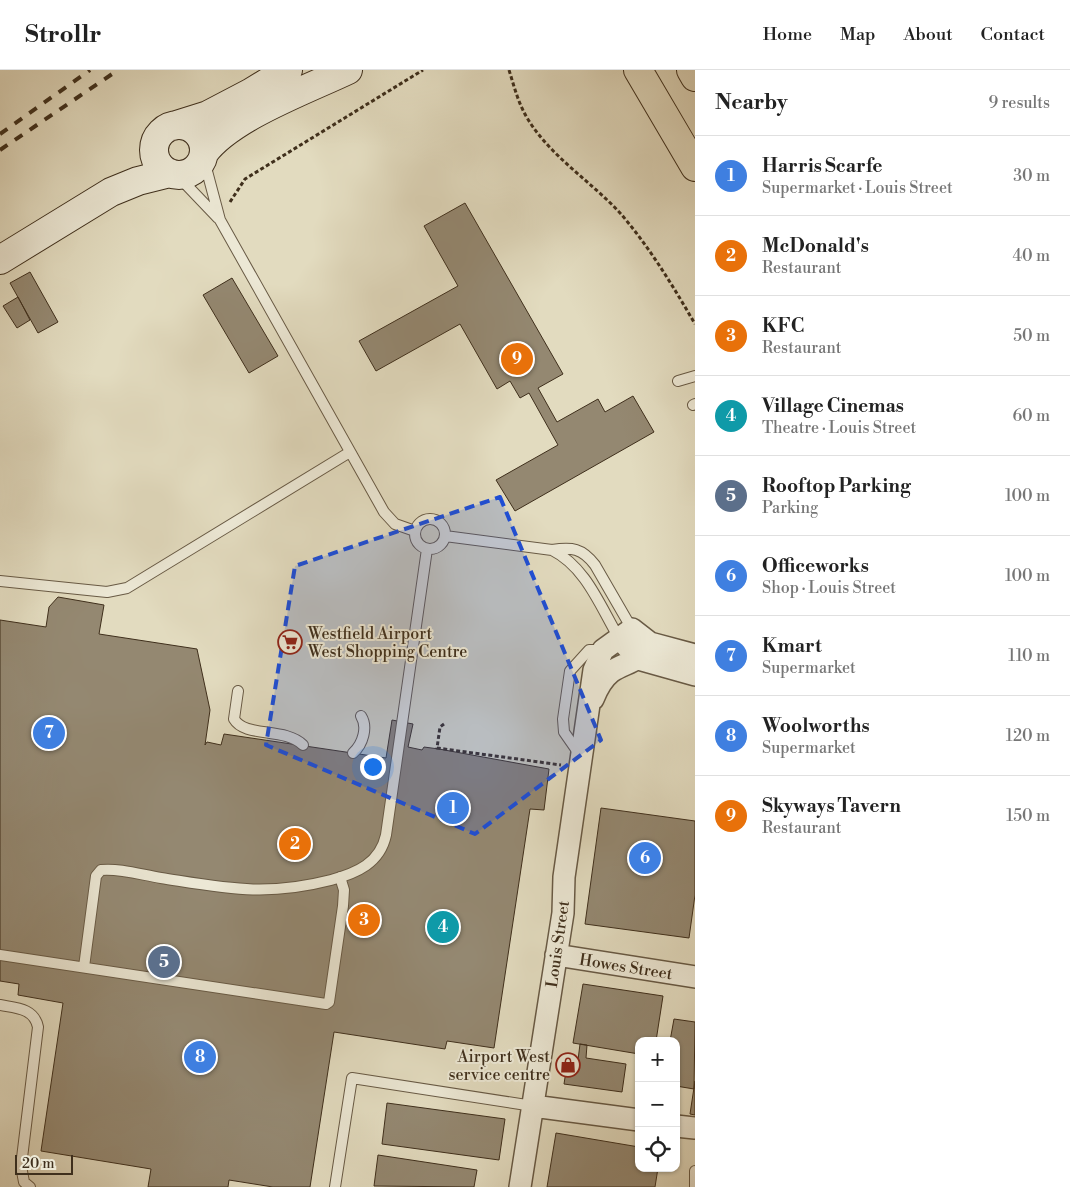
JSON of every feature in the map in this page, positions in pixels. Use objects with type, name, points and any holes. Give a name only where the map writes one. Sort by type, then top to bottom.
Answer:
[{"type":"main road","points":[[111,192],[139,164],[166,130],[208,115],[288,70]]},
{"type":"main road","points":[[0,260],[111,192],[138,181],[173,174],[183,174],[196,168],[213,142],[236,125],[348,70]]},
{"type":"main road","points":[[638,70],[695,168]]},
{"type":"main road","points":[[691,70],[695,77]]},
{"type":"main road","points":[[173,174],[163,169],[155,156],[154,148],[166,130],[181,125],[196,132],[201,138],[203,155]]},
{"type":"street","points":[[611,642],[644,651],[695,675]]},
{"type":"street","name":"Louis Street","points":[[591,701],[591,682],[611,642]]},
{"type":"street","points":[[644,651],[695,655]]},
{"type":"street","name":"Louis Street","points":[[520,1187],[563,913],[564,877],[574,762],[591,701],[604,678],[644,651]]},
{"type":"street","name":"Howes Street","points":[[556,955],[695,977]]},
{"type":"street","points":[[533,1106],[635,1119]]},
{"type":"street","points":[[680,1126],[695,1128]]},
{"type":"lane","points":[[203,155],[220,220],[350,452],[384,512],[395,524],[415,531]]},
{"type":"lane","points":[[173,174],[220,220]]},
{"type":"lane","points":[[678,382],[695,376]]},
{"type":"lane","points":[[0,581],[107,592],[127,588],[350,452]]},
{"type":"lane","points":[[435,520],[442,526],[445,536],[437,548],[427,549],[419,545],[415,531],[420,523],[435,520]]},
{"type":"lane","points":[[445,536],[552,550],[573,548],[588,557],[611,642]]},
{"type":"lane","points":[[84,967],[96,876],[100,870],[251,891],[283,890],[340,878],[376,858],[384,843],[427,549]]},
{"type":"lane","points":[[552,550],[566,558],[582,574],[611,642]]},
{"type":"lane","points":[[574,762],[564,732],[563,720],[570,671],[611,642]]},
{"type":"lane","points":[[238,691],[234,720],[240,726],[287,735],[303,745]]},
{"type":"lane","points":[[353,753],[362,740],[365,722],[361,716]]},
{"type":"lane","points":[[0,954],[326,1004],[329,1002],[343,906],[344,890],[340,878]]},
{"type":"lane","points":[[0,1005],[30,1013],[36,1020],[38,1027],[21,1166],[24,1182],[30,1187]]},
{"type":"lane","points":[[335,1187],[352,1078],[533,1106]]},
{"type":"lane","points":[[694,1187],[695,1171]]},
{"type":"path","points":[[220,220],[245,179],[423,70]]},
{"type":"path","points":[[509,70],[519,102],[536,131],[559,156],[606,199],[638,234],[667,276],[695,324]]},
{"type":"path","points":[[444,724],[440,727],[437,748],[574,762]]},
{"type":"highlighted area","points":[[500,497],[601,740],[475,834],[266,745],[295,566]]},
{"type":"building","points":[[465,203],[563,374],[538,388],[557,422],[598,399],[605,412],[633,396],[654,432],[515,511],[496,480],[558,445],[529,393],[520,398],[510,381],[497,389],[460,324],[376,371],[359,341],[458,286],[424,226]]},
{"type":"building","points":[[30,272],[58,322],[38,333],[10,283]]},
{"type":"building","points":[[232,278],[278,356],[249,373],[203,295]]},
{"type":"building","points":[[18,297],[30,320],[17,328],[3,306]]},
{"type":"building","points":[[58,597],[104,605],[99,634],[197,649],[210,710],[205,745],[207,742],[221,745],[224,734],[386,758],[392,720],[413,724],[408,747],[422,750],[424,747],[439,749],[549,769],[544,810],[530,809],[494,1048],[447,1041],[445,1049],[334,1032],[310,1187],[273,1187],[229,1180],[228,1187],[148,1187],[151,1169],[41,1151],[63,1003],[18,995],[19,984],[0,981],[0,620],[46,627],[49,607]]},
{"type":"building","points":[[601,808],[695,821],[695,895],[689,938],[585,924]]},
{"type":"building","points":[[583,984],[663,996],[657,1037],[635,1037],[635,1053],[573,1043]]},
{"type":"building","points":[[674,1019],[695,1022],[694,1089],[680,1087],[680,1037],[671,1037]]},
{"type":"building","points":[[580,1044],[587,1045],[586,1058],[626,1064],[622,1092],[564,1084],[568,1058],[578,1060]]},
{"type":"building","points":[[695,1081],[695,1115],[690,1114]]},
{"type":"building","points":[[387,1103],[505,1119],[499,1160],[382,1144]]},
{"type":"building","points":[[556,1133],[635,1146],[635,1172],[657,1172],[655,1187],[547,1187]]},
{"type":"building","points":[[378,1155],[477,1170],[474,1187],[374,1186]]},
{"type":"railway","points":[[0,134],[90,70]]},
{"type":"railway","points":[[0,150],[118,70]]},
{"type":"place","name":"Skyways Tavern","points":[[517,359]]},
{"type":"place","name":"Westfield Airport West Shopping Centre","points":[[290,642]]},
{"type":"place","name":"Kmart","points":[[49,733]]},
{"type":"place","name":"Harris Scarfe","points":[[453,808]]},
{"type":"place","name":"McDonald's","points":[[295,844]]},
{"type":"place","name":"Officeworks","points":[[645,858]]},
{"type":"place","name":"KFC","points":[[364,920]]},
{"type":"place","name":"Village Cinemas","points":[[443,927]]},
{"type":"place","name":"Rooftop Parking","points":[[164,962]]},
{"type":"place","name":"Woolworths","points":[[200,1057]]},
{"type":"place","name":"Airport West service centre","points":[[568,1065]]}]
